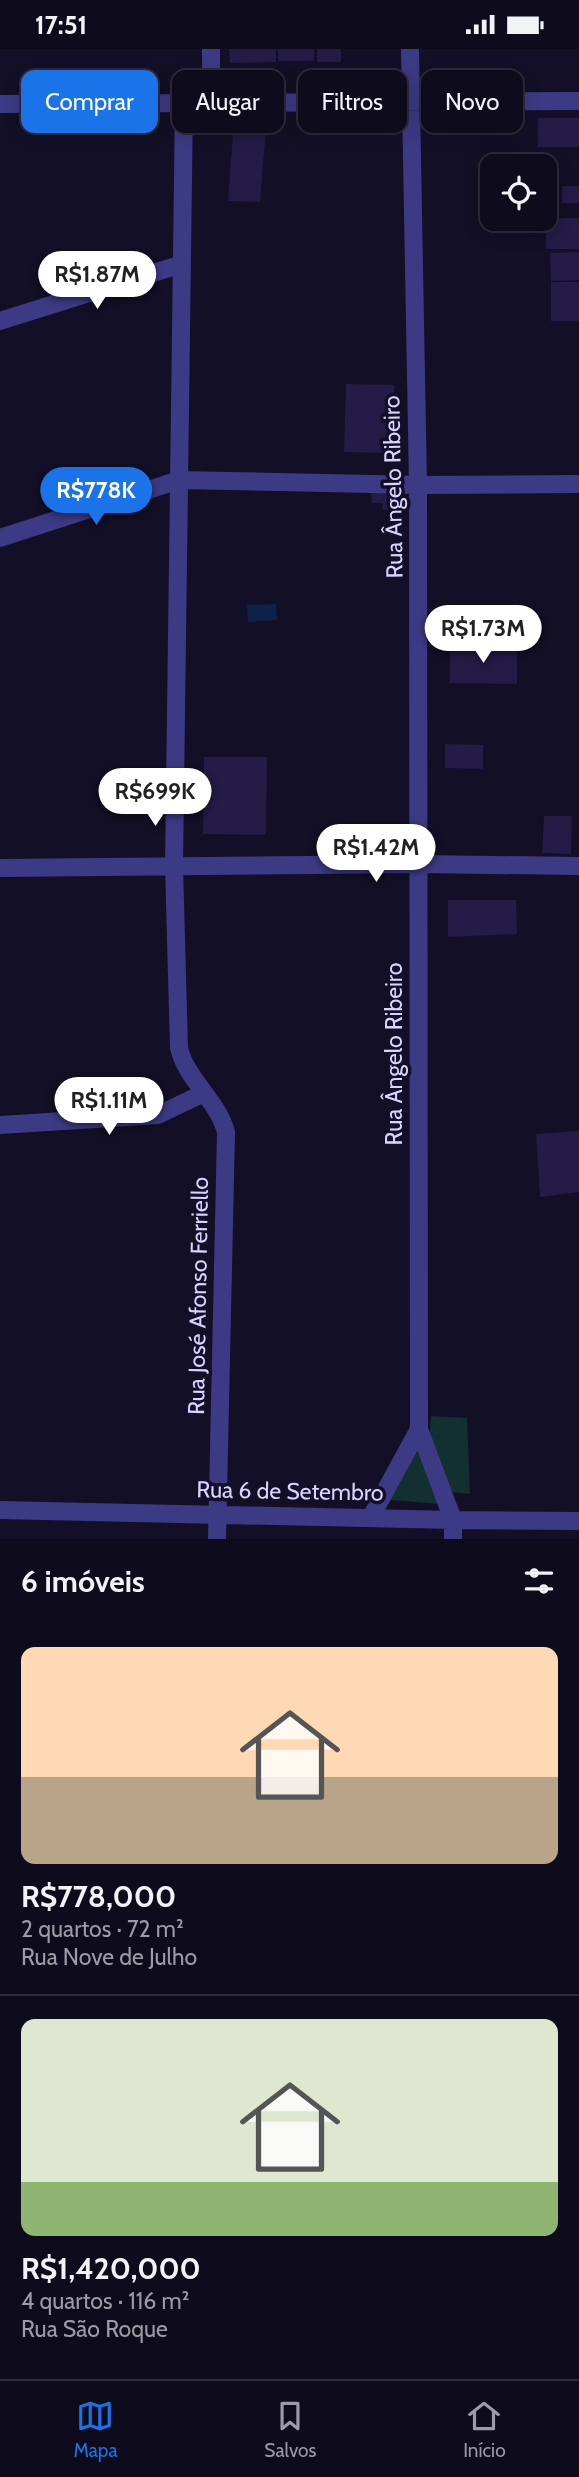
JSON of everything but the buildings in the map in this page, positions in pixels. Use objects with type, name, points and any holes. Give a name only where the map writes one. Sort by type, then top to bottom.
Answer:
[{"type":"street","points":[[211,49],[211,70]]},
{"type":"street","name":"Rua Ângelo Ribeiro","points":[[410,49],[418,485],[419,1429],[453,1520],[453,1539]]},
{"type":"street","points":[[284,103],[579,101]]},
{"type":"street","points":[[0,104],[172,103]]},
{"type":"street","name":"Rua José Afonso Ferriello","points":[[184,133],[174,866],[179,1048],[188,1073],[218,1112],[226,1132],[217,1539]]},
{"type":"street","points":[[0,321],[182,264]]},
{"type":"street","points":[[0,538],[179,480],[418,485],[579,484]]},
{"type":"street","points":[[0,868],[419,864],[579,866]]},
{"type":"street","points":[[0,1125],[158,1115],[204,1093]]},
{"type":"street","name":"Rua Ângelo Ribeiro","points":[[372,1517],[419,1429]]},
{"type":"street","name":"Rua 6 de Setembro","points":[[0,1510],[579,1521]]},
{"type":"green space","points":[[431,1416],[467,1418],[470,1494],[449,1492],[430,1433]]},
{"type":"green space","points":[[419,1446],[439,1504],[390,1500]]},
{"type":"water","points":[[276,604],[277,620],[248,622],[247,605]]}]
